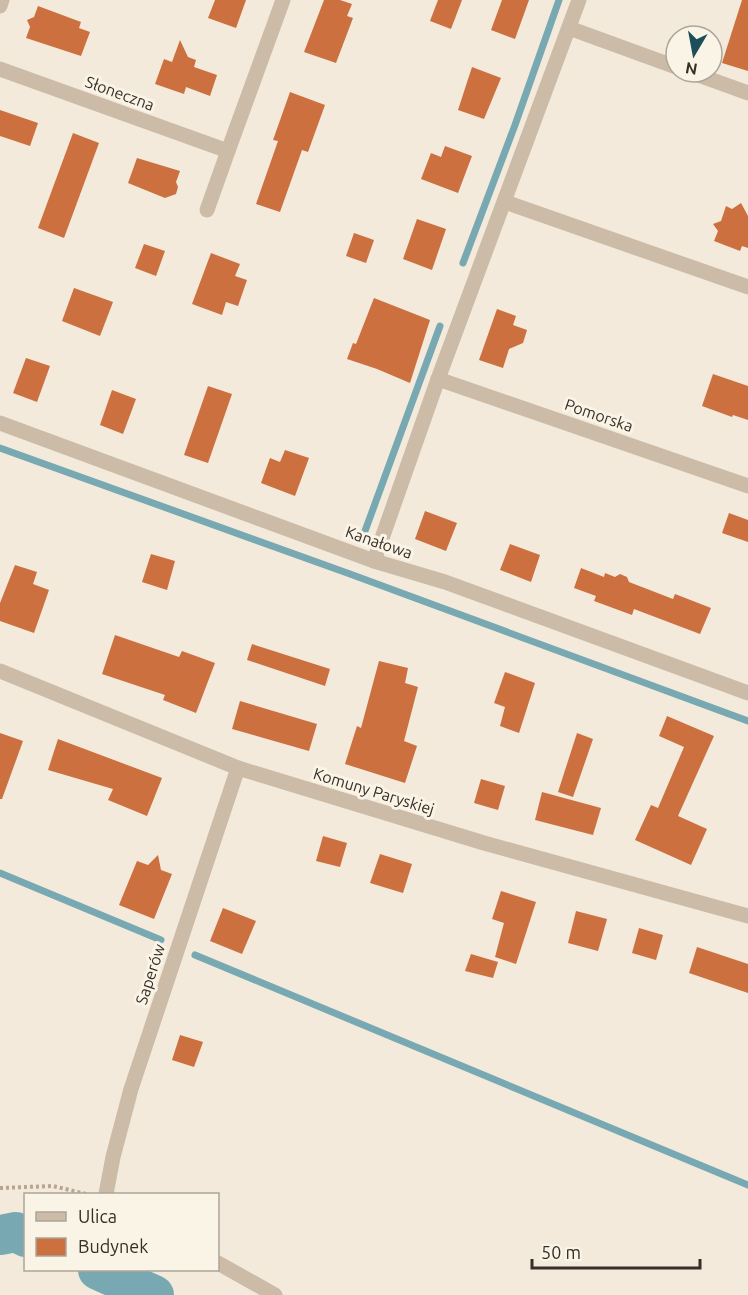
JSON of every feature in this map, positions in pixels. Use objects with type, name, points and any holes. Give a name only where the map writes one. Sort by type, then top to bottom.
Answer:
[{"type":"street","points":[[0,6],[2,0]]},
{"type":"street","points":[[207,210],[283,0]]},
{"type":"street","points":[[374,561],[438,379],[579,0]]},
{"type":"street","points":[[568,28],[664,63]]},
{"type":"street","name":"Słoneczna","points":[[0,69],[228,150]]},
{"type":"street","points":[[723,84],[748,93]]},
{"type":"street","points":[[505,202],[748,287]]},
{"type":"street","name":"Pomorska","points":[[438,379],[748,486]]},
{"type":"street","name":"Kanałowa","points":[[0,423],[374,561],[445,582],[748,693]]},
{"type":"street","name":"Komuny Paryskiej","points":[[0,670],[238,768],[484,843],[748,916]]},
{"type":"street","name":"Saperów","points":[[106,1193],[112,1157],[131,1089],[238,768]]},
{"type":"street","points":[[219,1264],[275,1295]]},
{"type":"path","points":[[0,1188],[53,1186],[82,1193]]},
{"type":"building","points":[[215,0],[246,0],[236,28],[208,18]]},
{"type":"building","points":[[324,0],[340,0],[352,4],[347,16],[353,18],[336,63],[304,52]]},
{"type":"building","points":[[438,0],[462,0],[451,29],[430,21]]},
{"type":"building","points":[[502,0],[529,0],[515,39],[491,30]]},
{"type":"building","points":[[742,0],[748,0],[748,71],[724,64],[724,57]]},
{"type":"building","points":[[38,6],[81,22],[79,28],[90,32],[81,56],[26,38],[30,27],[27,20],[34,17]]},
{"type":"building","points":[[180,40],[188,57],[196,60],[194,67],[217,75],[210,96],[186,87],[184,94],[155,84],[164,59],[172,62]]},
{"type":"building","points":[[472,67],[501,78],[484,119],[458,110]]},
{"type":"building","points":[[290,92],[325,105],[308,152],[302,150],[280,212],[256,204],[278,141],[273,140]]},
{"type":"building","points":[[0,110],[38,123],[30,146],[0,136]]},
{"type":"building","points":[[73,133],[99,143],[64,238],[38,228]]},
{"type":"building","points":[[445,146],[472,156],[458,193],[421,179],[431,153],[441,157]]},
{"type":"building","points":[[137,158],[180,171],[176,182],[178,187],[176,194],[165,198],[128,183]]},
{"type":"building","points":[[741,203],[748,216],[748,248],[742,246],[740,251],[714,241],[718,231],[713,224],[721,221],[726,206],[732,209]]},
{"type":"building","points":[[417,219],[446,229],[432,270],[403,259]]},
{"type":"building","points":[[354,233],[374,240],[366,263],[346,256]]},
{"type":"building","points":[[144,244],[165,251],[156,276],[135,268]]},
{"type":"building","points":[[211,253],[240,264],[235,276],[247,280],[238,306],[226,302],[222,315],[192,304]]},
{"type":"building","points":[[74,288],[113,302],[100,336],[62,321]]},
{"type":"building","points":[[374,298],[430,320],[410,383],[347,359],[353,343],[356,344]]},
{"type":"building","points":[[497,309],[516,316],[513,325],[527,330],[523,343],[509,349],[503,368],[479,360]]},
{"type":"building","points":[[26,358],[50,366],[37,402],[13,393]]},
{"type":"building","points":[[713,374],[748,386],[748,420],[702,406]]},
{"type":"building","points":[[208,386],[232,394],[208,463],[184,455]]},
{"type":"building","points":[[112,390],[136,399],[123,434],[100,425]]},
{"type":"building","points":[[285,450],[309,458],[295,496],[261,483],[270,458],[280,462]]},
{"type":"building","points":[[425,511],[457,523],[446,551],[415,539]]},
{"type":"building","points":[[729,513],[748,520],[748,542],[722,533]]},
{"type":"building","points":[[510,544],[540,555],[531,582],[500,570]]},
{"type":"building","points":[[151,554],[175,561],[167,590],[142,582]]},
{"type":"building","points":[[15,565],[37,572],[33,584],[49,590],[34,633],[0,621],[0,603]]},
{"type":"building","points":[[581,568],[604,577],[605,573],[615,577],[620,574],[627,577],[629,582],[673,599],[675,594],[711,608],[700,634],[634,609],[632,615],[594,601],[596,596],[574,588]]},
{"type":"building","points":[[115,635],[179,657],[182,651],[215,663],[196,713],[163,700],[165,695],[102,674]]},
{"type":"building","points":[[252,644],[330,669],[325,686],[247,660]]},
{"type":"building","points":[[379,661],[408,668],[405,683],[418,687],[404,741],[417,746],[405,783],[345,764],[357,726],[361,728]]},
{"type":"building","points":[[505,672],[535,683],[519,733],[500,726],[505,707],[494,703]]},
{"type":"building","points":[[240,701],[317,724],[309,751],[232,729]]},
{"type":"building","points":[[667,716],[714,736],[678,816],[707,829],[691,865],[635,840],[651,805],[658,808],[684,747],[659,736]]},
{"type":"building","points":[[0,733],[23,741],[2,799],[0,799]]},
{"type":"building","points":[[577,733],[593,739],[573,797],[558,792]]},
{"type":"building","points":[[58,739],[162,778],[147,816],[108,800],[113,789],[48,770]]},
{"type":"building","points":[[481,779],[505,786],[498,810],[474,803]]},
{"type":"building","points":[[542,792],[601,808],[593,835],[535,820]]},
{"type":"building","points":[[323,836],[347,843],[340,867],[316,861]]},
{"type":"building","points":[[380,854],[412,864],[403,893],[370,883]]},
{"type":"building","points":[[158,855],[161,870],[172,874],[154,919],[119,905],[137,861],[148,865]]},
{"type":"building","points":[[501,891],[536,902],[516,964],[495,957],[504,923],[492,919]]},
{"type":"building","points":[[223,908],[256,921],[242,954],[210,941]]},
{"type":"building","points":[[576,911],[607,919],[598,951],[568,943]]},
{"type":"building","points":[[639,928],[663,935],[656,960],[632,953]]},
{"type":"building","points":[[697,947],[748,964],[748,993],[689,973]]},
{"type":"building","points":[[471,954],[498,962],[493,978],[465,971]]},
{"type":"building","points":[[180,1035],[203,1042],[194,1067],[172,1060]]},
{"type":"waterway","points":[[463,263],[559,0]]},
{"type":"waterway","points":[[365,531],[440,326]]},
{"type":"waterway","points":[[0,448],[748,721]]},
{"type":"waterway","points":[[0,873],[161,940]]},
{"type":"waterway","points":[[195,955],[748,1185]]},
{"type":"waterway","points":[[0,1235],[16,1232],[24,1236]]},
{"type":"waterway","points":[[100,1271],[154,1295]]}]
